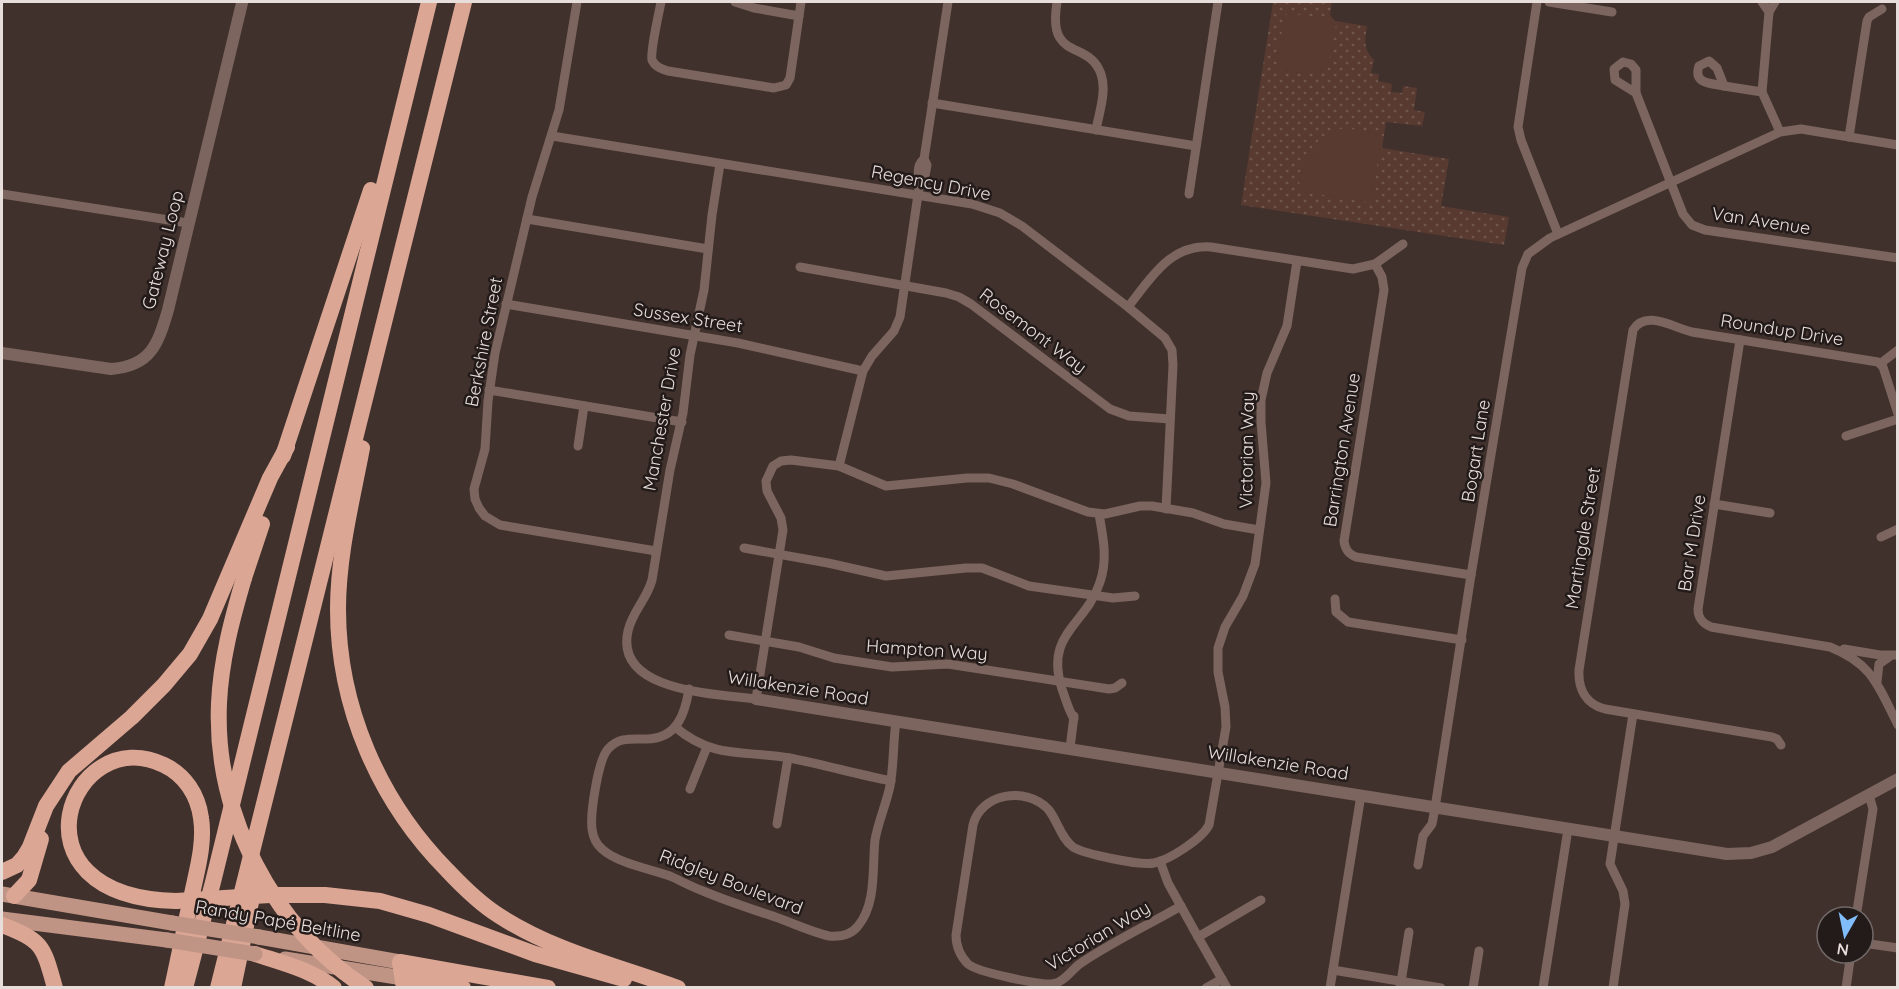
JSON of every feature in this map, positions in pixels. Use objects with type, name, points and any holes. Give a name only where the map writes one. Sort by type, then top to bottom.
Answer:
[{"type":"highway","points":[[185,987],[216,871],[429,2]]},
{"type":"highway","points":[[218,987],[464,2]]},
{"type":"highway","points":[[366,987],[341,970],[320,951],[280,905],[253,860],[232,807],[222,764],[219,705],[226,646],[244,578],[372,187],[396,132]]},
{"type":"highway","points":[[370,384],[369,415],[340,569],[338,608],[340,647],[347,689],[369,756],[390,796],[417,837],[470,894],[497,915],[542,939],[583,956],[678,987]]},
{"type":"highway","points":[[2,872],[17,865],[30,848],[46,806],[61,782],[77,764],[132,717],[190,654],[210,619],[270,478],[286,447]]},
{"type":"highway","points":[[172,987],[200,853],[202,820],[198,802],[192,790],[179,775],[160,764],[133,758],[120,760],[106,765],[93,774],[84,783],[71,807],[69,833],[76,855],[89,873],[108,887],[136,897],[176,901],[270,895],[334,895],[380,901],[421,912],[573,966],[632,981],[672,987]]},
{"type":"highway","points":[[8,895],[29,880],[52,798]]},
{"type":"highway","points":[[233,987],[257,876],[257,829]]},
{"type":"highway","points":[[2,925],[36,940],[45,956],[55,987]]},
{"type":"highway","points":[[255,954],[302,970],[334,987]]},
{"type":"highway","name":"Randy Papé Beltline","points":[[402,976],[463,987]]},
{"type":"highway","name":"Randy Papé Beltline","points":[[402,976],[548,987]]},
{"type":"main road","name":"Randy Papé Beltline","points":[[8,895],[259,937],[402,976]]},
{"type":"main road","name":"Randy Papé Beltline","points":[[2,919],[167,940],[402,976]]},
{"type":"street","name":"Berkshire Street","points":[[577,2],[564,90],[527,219],[506,304],[489,390],[484,453],[474,494],[476,504],[485,516],[506,527],[656,551]]},
{"type":"street","points":[[661,2],[652,55],[652,60],[658,68],[774,88],[786,84],[790,78],[801,2]]},
{"type":"street","points":[[735,2],[754,8],[799,16]]},
{"type":"street","points":[[839,466],[863,371],[872,356],[897,326],[920,181],[919,163],[924,159],[948,2]]},
{"type":"street","points":[[1057,2],[1055,25],[1059,38],[1070,48],[1089,58],[1100,72],[1103,87],[1096,130]]},
{"type":"street","points":[[1189,194],[1218,2]]},
{"type":"street","points":[[1537,2],[1518,127],[1558,234],[1780,132],[1801,129],[1898,145]]},
{"type":"street","points":[[1549,2],[1612,12]]},
{"type":"street","points":[[1762,2],[1769,12]]},
{"type":"street","points":[[1775,2],[1769,12],[1762,92],[1780,132]]},
{"type":"street","name":"Gateway Loop","points":[[2,352],[111,369],[124,368],[152,352],[158,342],[168,310],[242,3]]},
{"type":"street","points":[[1849,137],[1867,21],[1882,9]]},
{"type":"street","points":[[1724,86],[1762,92]]},
{"type":"street","name":"Van Avenue","points":[[1636,93],[1685,218],[1692,225],[1701,229],[1898,258]]},
{"type":"street","points":[[932,103],[1196,146]]},
{"type":"street","name":"Regency Drive","points":[[552,136],[972,204],[1009,218],[1161,333],[1170,346],[1173,365],[1166,509]]},
{"type":"street","name":"Manchester Drive","points":[[640,671],[630,656],[627,635],[632,620],[650,587],[671,465],[682,422],[688,367],[703,297],[720,164]]},
{"type":"street","points":[[2,194],[188,223]]},
{"type":"street","points":[[527,219],[708,249]]},
{"type":"street","name":"Bogart Lane","points":[[1418,865],[1424,833],[1432,824],[1436,808],[1471,575],[1522,268],[1531,250],[1558,234]]},
{"type":"street","points":[[1128,307],[1161,265],[1177,254],[1194,248],[1211,247],[1349,268],[1376,264],[1403,244]]},
{"type":"street","name":"Victorian Way","points":[[1181,906],[1081,963],[1062,981],[1054,984],[1039,984],[977,969],[968,964],[957,944],[956,935],[973,825],[979,811],[992,799],[1017,796],[1041,804],[1052,815],[1064,838],[1083,852],[1146,863],[1160,861],[1195,842],[1207,830],[1211,820],[1226,720],[1218,672],[1218,648],[1225,627],[1251,578],[1266,476],[1261,400],[1269,369],[1287,326],[1297,261]]},
{"type":"street","name":"Barrington Avenue","points":[[1376,264],[1382,277],[1384,290],[1344,541],[1346,554],[1471,575]]},
{"type":"street","name":"Rosemont Way","points":[[800,267],[946,293],[965,300],[1117,412],[1135,417],[1170,419]]},
{"type":"street","name":"Sussex Street","points":[[506,304],[755,346],[863,371]]},
{"type":"street","name":"Roundup Drive","points":[[1632,333],[1637,325],[1646,320],[1673,324],[1692,332],[1881,363]]},
{"type":"street","name":"Martingale Street","points":[[1632,333],[1579,679],[1584,695],[1605,710],[1772,737],[1777,739],[1781,745]]},
{"type":"street","name":"Bar M Drive","points":[[1740,340],[1698,609],[1699,615],[1702,621],[1715,628],[1830,647],[1848,654],[1869,671],[1898,724]]},
{"type":"street","points":[[1898,350],[1881,363],[1898,414]]},
{"type":"street","points":[[489,390],[682,422]]},
{"type":"street","points":[[578,446],[584,406]]},
{"type":"street","points":[[1846,436],[1898,419]]},
{"type":"street","points":[[756,699],[782,522],[767,491],[770,462],[791,459],[839,466],[890,486],[967,478],[995,479],[1078,510],[1099,514],[1140,506],[1193,513],[1230,526],[1259,530]]},
{"type":"street","points":[[1714,504],[1770,513]]},
{"type":"street","points":[[1070,748],[1075,710],[1070,697],[1061,686],[1058,662],[1060,644],[1095,596],[1101,582],[1105,560],[1099,514]]},
{"type":"street","points":[[1881,537],[1898,529]]},
{"type":"street","points":[[744,548],[886,576],[977,568],[993,571],[1024,585],[1095,596],[1118,598],[1135,596]]},
{"type":"street","points":[[1335,599],[1336,612],[1348,622],[1462,640]]},
{"type":"street","name":"Hampton Way","points":[[729,635],[799,646],[834,658],[892,667],[948,664],[1061,686],[1112,689],[1122,683]]},
{"type":"street","points":[[1830,647],[1895,655]]},
{"type":"street","points":[[1878,685],[1879,664],[1883,659],[1895,655]]},
{"type":"street","name":"Willakenzie Road","points":[[640,671],[662,683],[689,689],[1719,853],[1751,853],[1782,842],[1898,779]]},
{"type":"street","points":[[689,689],[685,713],[675,727],[707,747],[723,752],[788,758],[891,781]]},
{"type":"street","points":[[1613,987],[1625,908],[1623,891],[1610,867],[1633,714]]},
{"type":"street","points":[[857,942],[852,932],[862,920],[868,906],[876,836],[891,781],[896,721]]},
{"type":"street","name":"Ridgley Boulevard","points":[[675,727],[656,738],[621,740],[606,752],[600,766],[591,820],[593,836],[598,845],[607,853],[618,858],[819,933],[840,936],[852,932]]},
{"type":"street","points":[[690,789],[707,747]]},
{"type":"street","points":[[777,824],[788,758]]},
{"type":"street","points":[[1330,987],[1361,795]]},
{"type":"street","points":[[1858,905],[1873,809],[1869,795]]},
{"type":"street","points":[[1543,987],[1568,829]]},
{"type":"street","points":[[1160,861],[1167,880],[1225,983],[1206,987]]},
{"type":"street","points":[[1198,937],[1262,900]]},
{"type":"street","points":[[1400,984],[1408,932]]},
{"type":"street","points":[[1875,945],[1898,948]]},
{"type":"street","points":[[1473,987],[1479,951]]},
{"type":"street","points":[[1846,987],[1849,965]]},
{"type":"street","points":[[1333,970],[1400,984],[1441,987]]},
{"type":"shaded area","points":[[1273,2],[1332,2],[1330,15],[1335,21],[1367,26],[1366,49],[1374,60],[1371,73],[1379,74],[1378,81],[1392,84],[1391,92],[1402,93],[1403,86],[1417,88],[1414,110],[1425,112],[1422,126],[1386,122],[1382,148],[1449,159],[1441,206],[1509,217],[1504,245],[1241,205]]},
{"type":"shaded area","points":[[1288,13],[1330,20],[1336,24],[1331,55],[1323,70],[1317,73],[1307,73],[1276,69],[1284,17]]},
{"type":"shaded area","points":[[1345,128],[1382,134],[1372,198],[1367,202],[1298,191],[1310,150],[1324,137]]}]
